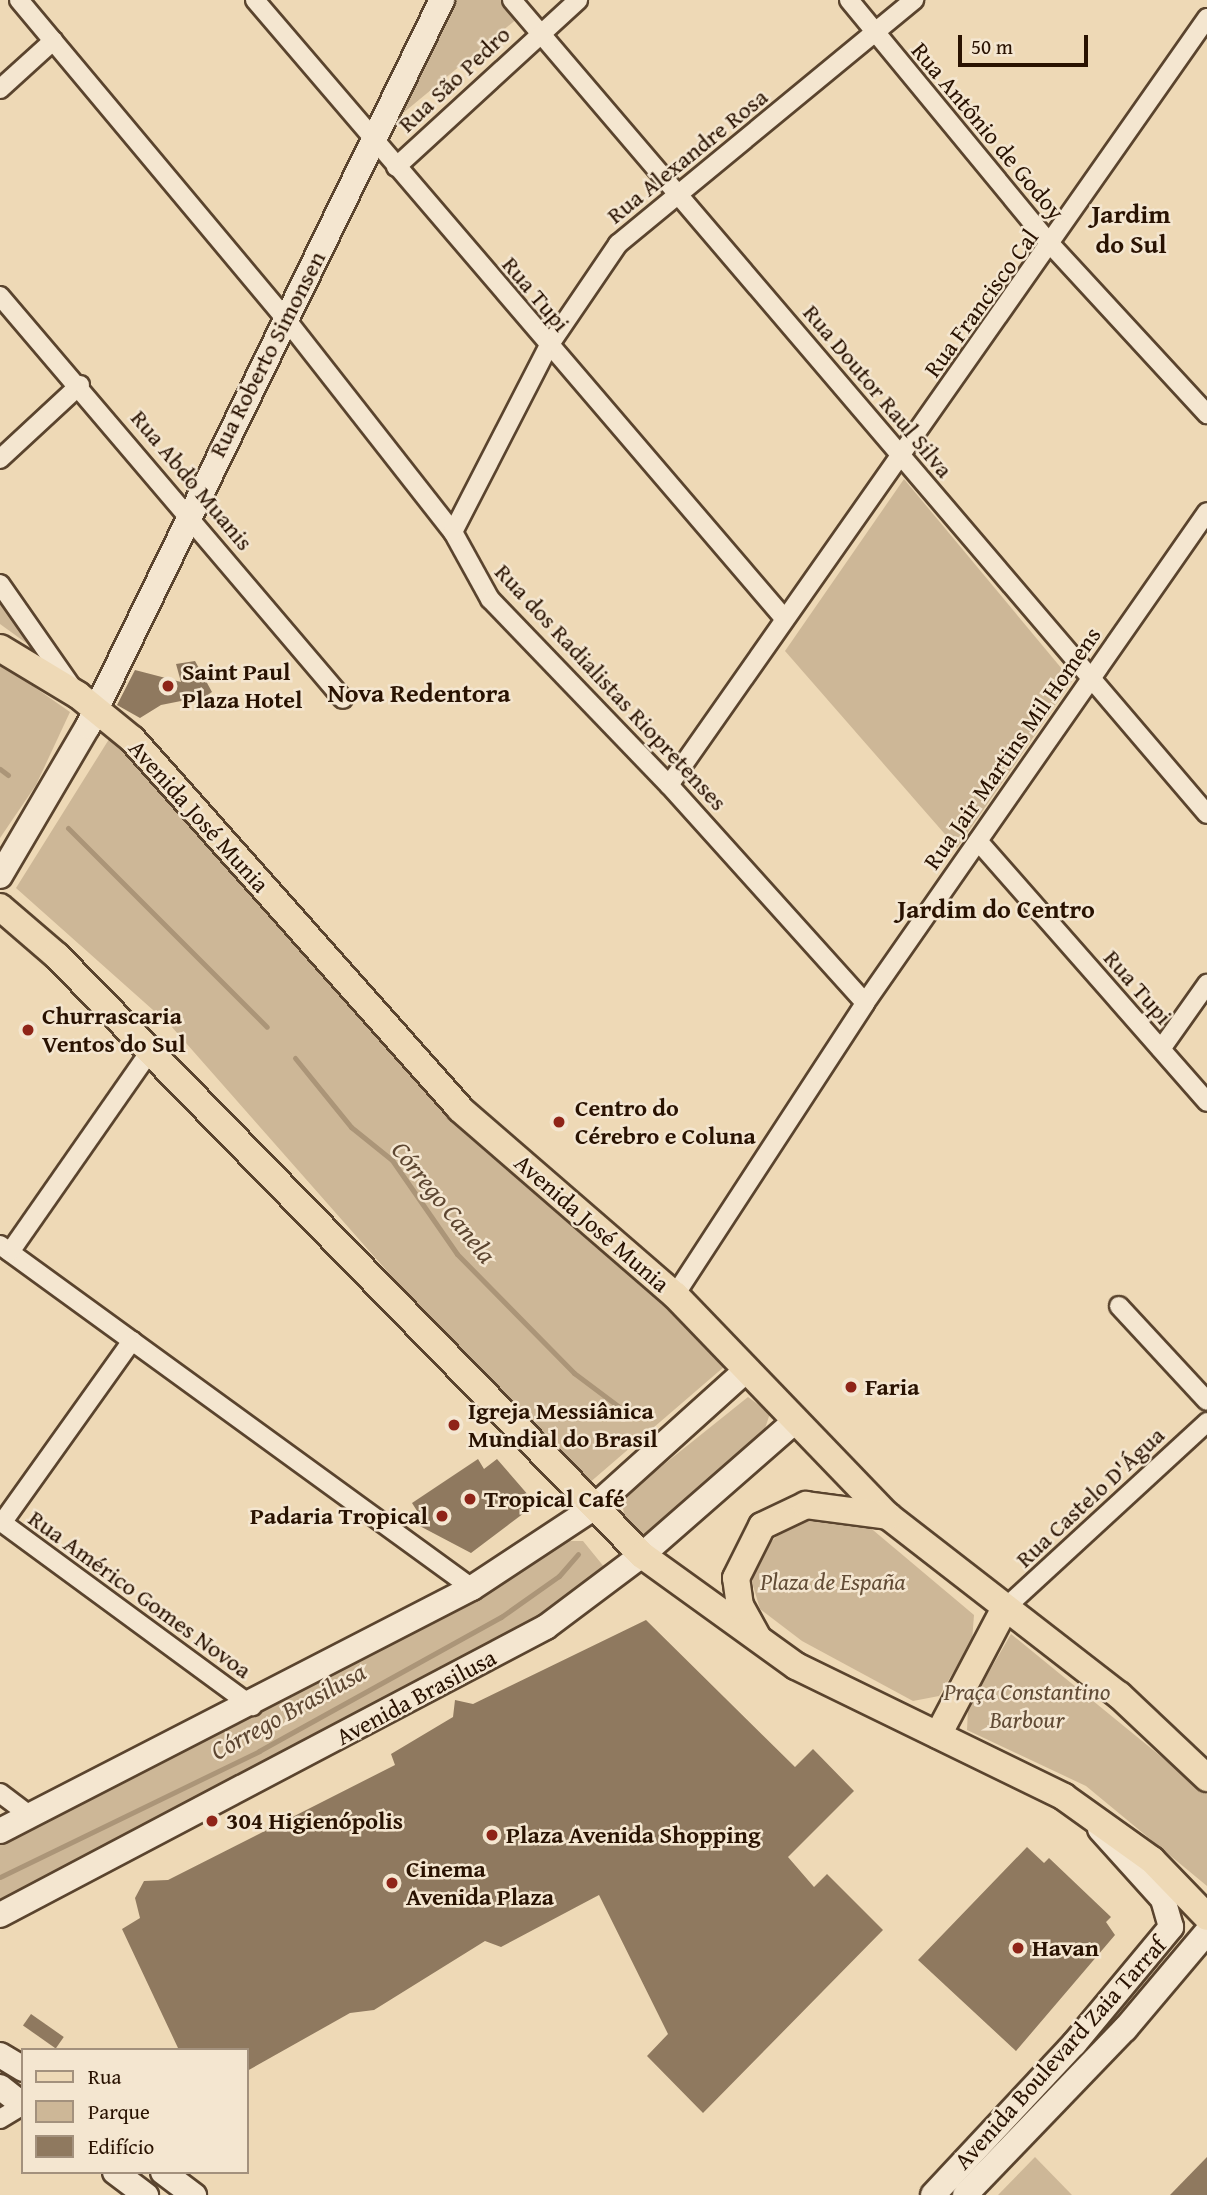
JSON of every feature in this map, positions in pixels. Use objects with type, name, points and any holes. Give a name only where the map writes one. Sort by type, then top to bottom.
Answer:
[{"type":"main road","name":"Rua Roberto Simonsen","points":[[0,876],[87,702],[187,513],[442,0]]},
{"type":"main road","name":"Avenida José Munia","points":[[0,648],[87,702],[132,739],[460,1109],[675,1295],[794,1422],[888,1516],[1119,1695],[1207,1778]]},
{"type":"main road","points":[[0,907],[149,1051],[592,1509],[642,1555],[763,1645],[1085,1811],[1152,1860],[1207,1917]]},
{"type":"main road","points":[[0,1831],[252,1706],[472,1588],[592,1509],[744,1370]]},
{"type":"main road","name":"Avenida Brasilusa","points":[[0,1915],[486,1662],[546,1627],[642,1555],[794,1422]]},
{"type":"main road","points":[[763,1645],[740,1606],[736,1578],[753,1535],[775,1515],[806,1505],[888,1516]]},
{"type":"main road","points":[[978,1586],[985,1646]]},
{"type":"main road","points":[[938,1735],[1005,1608]]},
{"type":"main road","name":"Avenida Boulevard Zaia Tarraf","points":[[933,2195],[1074,2044],[1171,1927],[1163,1899],[1085,1811]]},
{"type":"main road","name":"Avenida Boulevard Zaia Tarraf","points":[[965,2195],[1125,2029],[1207,1932]]},
{"type":"main road","points":[[0,2055],[21,2068]]},
{"type":"main road","points":[[0,2087],[21,2103]]},
{"type":"main road","points":[[118,2174],[146,2195]]},
{"type":"main road","points":[[166,2174],[194,2195]]},
{"type":"street","name":"Rua dos Radialistas Riopretenses","points":[[19,0],[285,318],[453,532],[490,599],[669,785],[865,1003]]},
{"type":"street","name":"Rua Tupi","points":[[255,0],[548,346],[783,617]]},
{"type":"street","name":"Rua Doutor Raul Silva","points":[[512,0],[1207,814]]},
{"type":"street","name":"Rua São Pedro","points":[[396,167],[540,32],[578,0]]},
{"type":"street","name":"Rua Antônio de Godoy","points":[[849,0],[1052,246],[1207,414]]},
{"type":"street","name":"Rua Alexandre Rosa","points":[[453,532],[548,346],[618,244],[914,0]]},
{"type":"street","name":"Rua Francisco Cal","points":[[669,785],[783,617],[1052,246],[1207,18]]},
{"type":"street","points":[[0,89],[53,41]]},
{"type":"street","name":"Rua Abdo Muanis","points":[[0,296],[80,385],[343,699]]},
{"type":"street","points":[[0,459],[80,385]]},
{"type":"street","name":"Rua Jair Martins Mil Homens","points":[[675,1295],[865,1003],[1207,512]]},
{"type":"street","points":[[0,584],[87,702]]},
{"type":"street","name":"Rua Tupi","points":[[978,841],[1207,1102]]},
{"type":"street","points":[[1161,1049],[1207,984]]},
{"type":"street","points":[[149,1051],[5,1248],[472,1588]]},
{"type":"street","points":[[1119,1306],[1207,1401]]},
{"type":"street","points":[[1,1522],[132,1341]]},
{"type":"street","name":"Rua Castelo D'Água","points":[[1005,1608],[1207,1422]]},
{"type":"street","name":"Rua Américo Gomes Novoa","points":[[1,1522],[252,1706]]},
{"type":"street","points":[[0,1793],[29,1815]]},
{"type":"street","points":[[0,2119],[21,2106]]},
{"type":"green space","points":[[449,0],[503,0],[518,18],[385,128]]},
{"type":"green space","points":[[904,479],[1072,681],[957,848],[785,651]]},
{"type":"green space","points":[[0,602],[29,645],[0,624]]},
{"type":"green space","points":[[0,663],[70,712],[36,785],[0,838]]},
{"type":"green space","points":[[111,736],[453,1121],[669,1304],[725,1366],[588,1484],[461,1355],[171,1026],[16,888]]},
{"type":"green space","points":[[748,1397],[770,1413],[764,1432],[648,1537],[625,1525],[622,1498]]},
{"type":"green space","name":"Plaza de España","points":[[811,1514],[867,1525],[974,1615],[972,1641],[939,1696],[913,1701],[802,1641],[760,1609],[752,1582],[760,1554],[787,1525]]},
{"type":"green space","points":[[569,1541],[583,1541],[605,1568],[546,1618],[0,1905],[0,1841],[310,1686]]},
{"type":"green space","name":"Praça Constantino Barbour","points":[[1011,1634],[1207,1794],[1207,1886],[1086,1786],[967,1730],[968,1708]]},
{"type":"green space","points":[[1035,2157],[1072,2195],[998,2195]]},
{"type":"building","name":"Saint Paul Plaza Hotel","points":[[195,661],[212,692],[206,696],[161,705],[140,718],[117,705],[135,670],[181,682],[176,664]]},
{"type":"building","points":[[478,1459],[484,1469],[497,1459],[536,1504],[471,1553],[414,1523],[419,1514],[412,1503]]},
{"type":"building","name":"Plaza Avenida Shopping","points":[[646,1620],[795,1767],[813,1749],[854,1791],[788,1857],[814,1887],[827,1874],[883,1930],[703,2113],[647,2056],[668,2034],[599,1895],[501,1947],[485,1941],[374,2010],[350,2013],[248,2070],[248,2048],[178,2048],[122,1929],[140,1918],[135,1898],[144,1881],[168,1880],[395,1765],[391,1754],[453,1717],[455,1700],[473,1704]]},
{"type":"building","points":[[1027,1847],[1044,1863],[1049,1858],[1111,1917],[1106,1922],[1115,1935],[1016,2051],[918,1960]]},
{"type":"building","points":[[31,2014],[64,2037],[55,2048],[23,2025]]},
{"type":"building","points":[[1207,2157],[1207,2195],[1170,2195]]},
{"type":"waterway","name":"Córrego Canela","points":[[0,769],[8,775]]},
{"type":"waterway","name":"Córrego Canela","points":[[68,828],[267,1027]]},
{"type":"waterway","name":"Córrego Canela","points":[[295,1058],[351,1127],[392,1160],[457,1254],[574,1373],[634,1418]]},
{"type":"waterway","name":"Córrego Brasilusa","points":[[0,1877],[259,1751],[501,1617],[559,1576],[578,1554]]},
{"type":"place","name":"Saint Paul Plaza Hotel","points":[[168,686]]},
{"type":"place","name":"Churrascaria Ventos do Sul","points":[[28,1030]]},
{"type":"place","name":"Centro do Cérebro e Coluna","points":[[559,1122]]},
{"type":"place","name":"Faria","points":[[851,1387]]},
{"type":"place","name":"Igreja Messiânica Mundial do Brasil","points":[[454,1425]]},
{"type":"place","name":"Tropical Café","points":[[470,1499]]},
{"type":"place","name":"Padaria Tropical","points":[[442,1516]]},
{"type":"place","name":"304 Higienópolis","points":[[212,1821]]},
{"type":"place","name":"Plaza Avenida Shopping","points":[[492,1835]]},
{"type":"place","name":"Cinema Avenida Plaza","points":[[392,1883]]},
{"type":"place","name":"Havan","points":[[1018,1948]]},
{"type":"district","name":"Jardim do Sul","points":[[1131,229]]},
{"type":"district","name":"Nova Redentora","points":[[419,693]]},
{"type":"district","name":"Jardim do Centro","points":[[996,909]]}]
